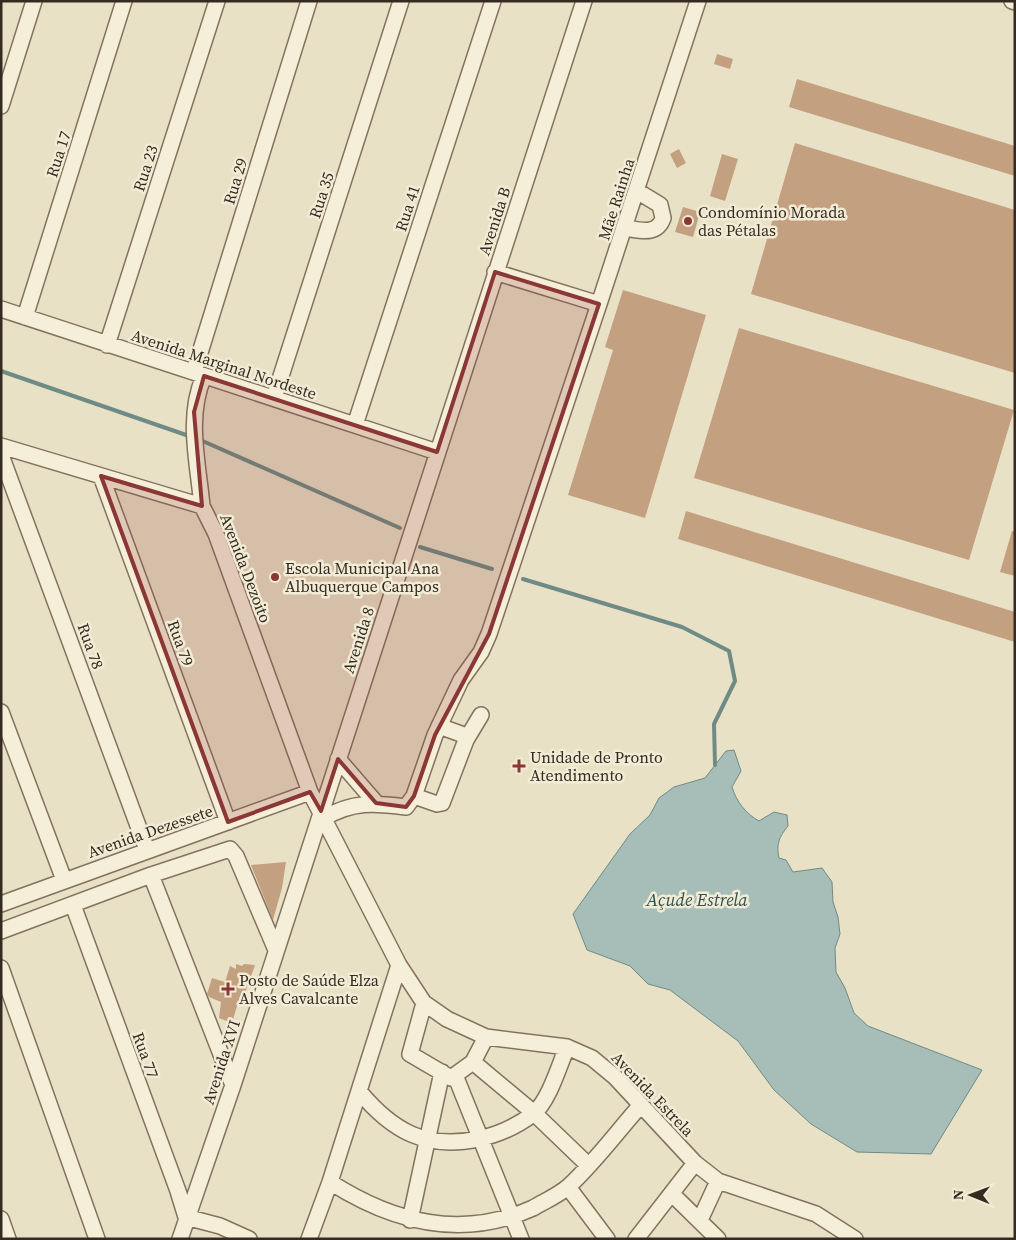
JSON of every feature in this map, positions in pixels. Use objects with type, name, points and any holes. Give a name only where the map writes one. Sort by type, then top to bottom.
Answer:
[{"type":"street","points":[[1,106],[34,1]]},
{"type":"street","name":"Rua 17","points":[[25,317],[124,1]]},
{"type":"street","name":"Rua 23","points":[[107,345],[217,1]]},
{"type":"street","name":"Rua 29","points":[[202,506],[195,446],[194,412],[199,374],[310,1]]},
{"type":"street","name":"Rua 35","points":[[274,398],[401,1]]},
{"type":"street","name":"Rua 41","points":[[355,425],[493,1]]},
{"type":"street","name":"Avenida B","points":[[437,452],[584,1]]},
{"type":"street","name":"Mãe Rainha","points":[[414,796],[439,726],[461,680],[481,652],[489,634],[625,228],[698,1]]},
{"type":"street","points":[[625,228],[651,230],[659,226],[663,218],[660,205],[637,191]]},
{"type":"street","points":[[495,272],[598,304]]},
{"type":"street","name":"Avenida Marginal Nordeste","points":[[1,309],[437,452]]},
{"type":"street","name":"Avenida Dezoito","points":[[1,446],[202,506],[216,534],[310,792],[323,814]]},
{"type":"street","name":"Avenida 8","points":[[323,814],[338,759],[437,452]]},
{"type":"street","name":"Rua 78","points":[[1,455],[147,850]]},
{"type":"street","name":"Rua 79","points":[[101,476],[228,822]]},
{"type":"street","points":[[1,712],[64,880]]},
{"type":"street","points":[[323,814],[342,808],[376,803],[406,807],[414,796],[437,804],[442,803],[466,740],[481,715]]},
{"type":"street","points":[[439,726],[461,734],[466,740]]},
{"type":"street","points":[[338,759],[376,803]]},
{"type":"street","name":"Avenida Dezessete","points":[[1,904],[310,792]]},
{"type":"street","name":"Avenida XVI","points":[[180,1239],[323,814]]},
{"type":"street","name":"Avenida Estrela","points":[[323,814],[399,965],[424,1003],[446,1019],[486,1037],[567,1047],[601,1064],[695,1163],[718,1181],[816,1214],[854,1239]]},
{"type":"street","points":[[1,931],[227,849],[234,852],[276,950]]},
{"type":"street","points":[[151,875],[233,1085]]},
{"type":"street","name":"Rua 77","points":[[73,905],[186,1217]]},
{"type":"street","points":[[309,1239],[330,1182],[399,965]]},
{"type":"street","points":[[1,968],[97,1239]]},
{"type":"street","points":[[424,1003],[410,1054],[449,1074],[482,1138],[521,1239]]},
{"type":"street","points":[[410,1220],[427,1141],[449,1074],[473,1062],[486,1037]]},
{"type":"street","points":[[359,1091],[375,1110],[403,1130],[427,1141],[457,1143],[482,1138],[508,1129],[534,1113],[551,1085],[567,1047]]},
{"type":"street","points":[[473,1062],[534,1113],[588,1165]]},
{"type":"street","points":[[330,1182],[362,1202],[439,1232],[513,1218],[568,1187],[640,1106]]},
{"type":"street","points":[[636,1239],[695,1163]]},
{"type":"street","points":[[700,1220],[718,1181]]},
{"type":"street","points":[[568,1187],[607,1239]]},
{"type":"street","points":[[672,1194],[718,1239]]},
{"type":"street","points":[[186,1217],[220,1226],[249,1239]]},
{"type":"highlighted area","points":[[495,272],[599,304],[489,634],[435,735],[414,796],[406,807],[376,803],[338,759],[321,811],[310,792],[228,822],[101,476],[202,506],[194,412],[204,376],[437,452]]},
{"type":"water","name":"Açude Estrela","points":[[734,750],[741,771],[732,787],[742,807],[759,821],[774,812],[787,815],[788,826],[780,837],[778,845],[779,858],[786,860],[793,872],[822,868],[832,882],[833,902],[838,917],[840,934],[835,948],[836,972],[845,988],[854,1013],[868,1026],[982,1070],[931,1154],[857,1152],[811,1124],[774,1090],[738,1041],[670,990],[648,984],[630,966],[587,950],[573,914],[630,834],[650,815],[659,798],[674,787],[705,778],[726,751]]},
{"type":"building","points":[[717,54],[733,59],[730,69],[714,64]]},
{"type":"building","points":[[797,79],[1015,146],[1015,176],[789,107]]},
{"type":"building","points":[[795,143],[1015,210],[1015,373],[751,294]]},
{"type":"building","points":[[679,149],[686,163],[677,168],[670,154]]},
{"type":"building","points":[[722,154],[738,159],[725,201],[710,196]]},
{"type":"building","name":"Condomínio Morada das Pétalas","points":[[683,207],[700,212],[693,237],[675,232]]},
{"type":"building","points":[[623,290],[706,315],[645,518],[568,495],[613,350],[605,347]]},
{"type":"building","points":[[739,328],[1014,410],[969,560],[694,478]]},
{"type":"building","points":[[686,511],[1015,612],[1015,642],[678,539]]},
{"type":"building","points":[[1012,531],[1015,531],[1015,576],[1000,572]]},
{"type":"building","points":[[286,862],[282,888],[273,920],[251,865]]},
{"type":"building","name":"Posto de Saúde Elza Alves Cavalcante","points":[[236,964],[242,966],[244,964],[255,965],[244,996],[240,996],[232,1023],[219,1018],[221,1002],[209,997],[207,994],[212,978],[225,982],[230,966],[236,969]]},
{"type":"waterway","points":[[1,371],[192,437]]},
{"type":"waterway","points":[[198,439],[400,528]]},
{"type":"waterway","points":[[420,547],[492,569]]},
{"type":"waterway","points":[[523,579],[682,627],[729,651],[735,681],[714,724],[715,765]]},
{"type":"place","name":"Condomínio Morada das Pétalas","points":[[688,221]]},
{"type":"place","name":"Escola Municipal Ana Albuquerque Campos","points":[[275,577]]},
{"type":"place","name":"Unidade de Pronto Atendimento","points":[[519,766]]},
{"type":"place","name":"Posto de Saúde Elza Alves Cavalcante","points":[[228,989]]}]
